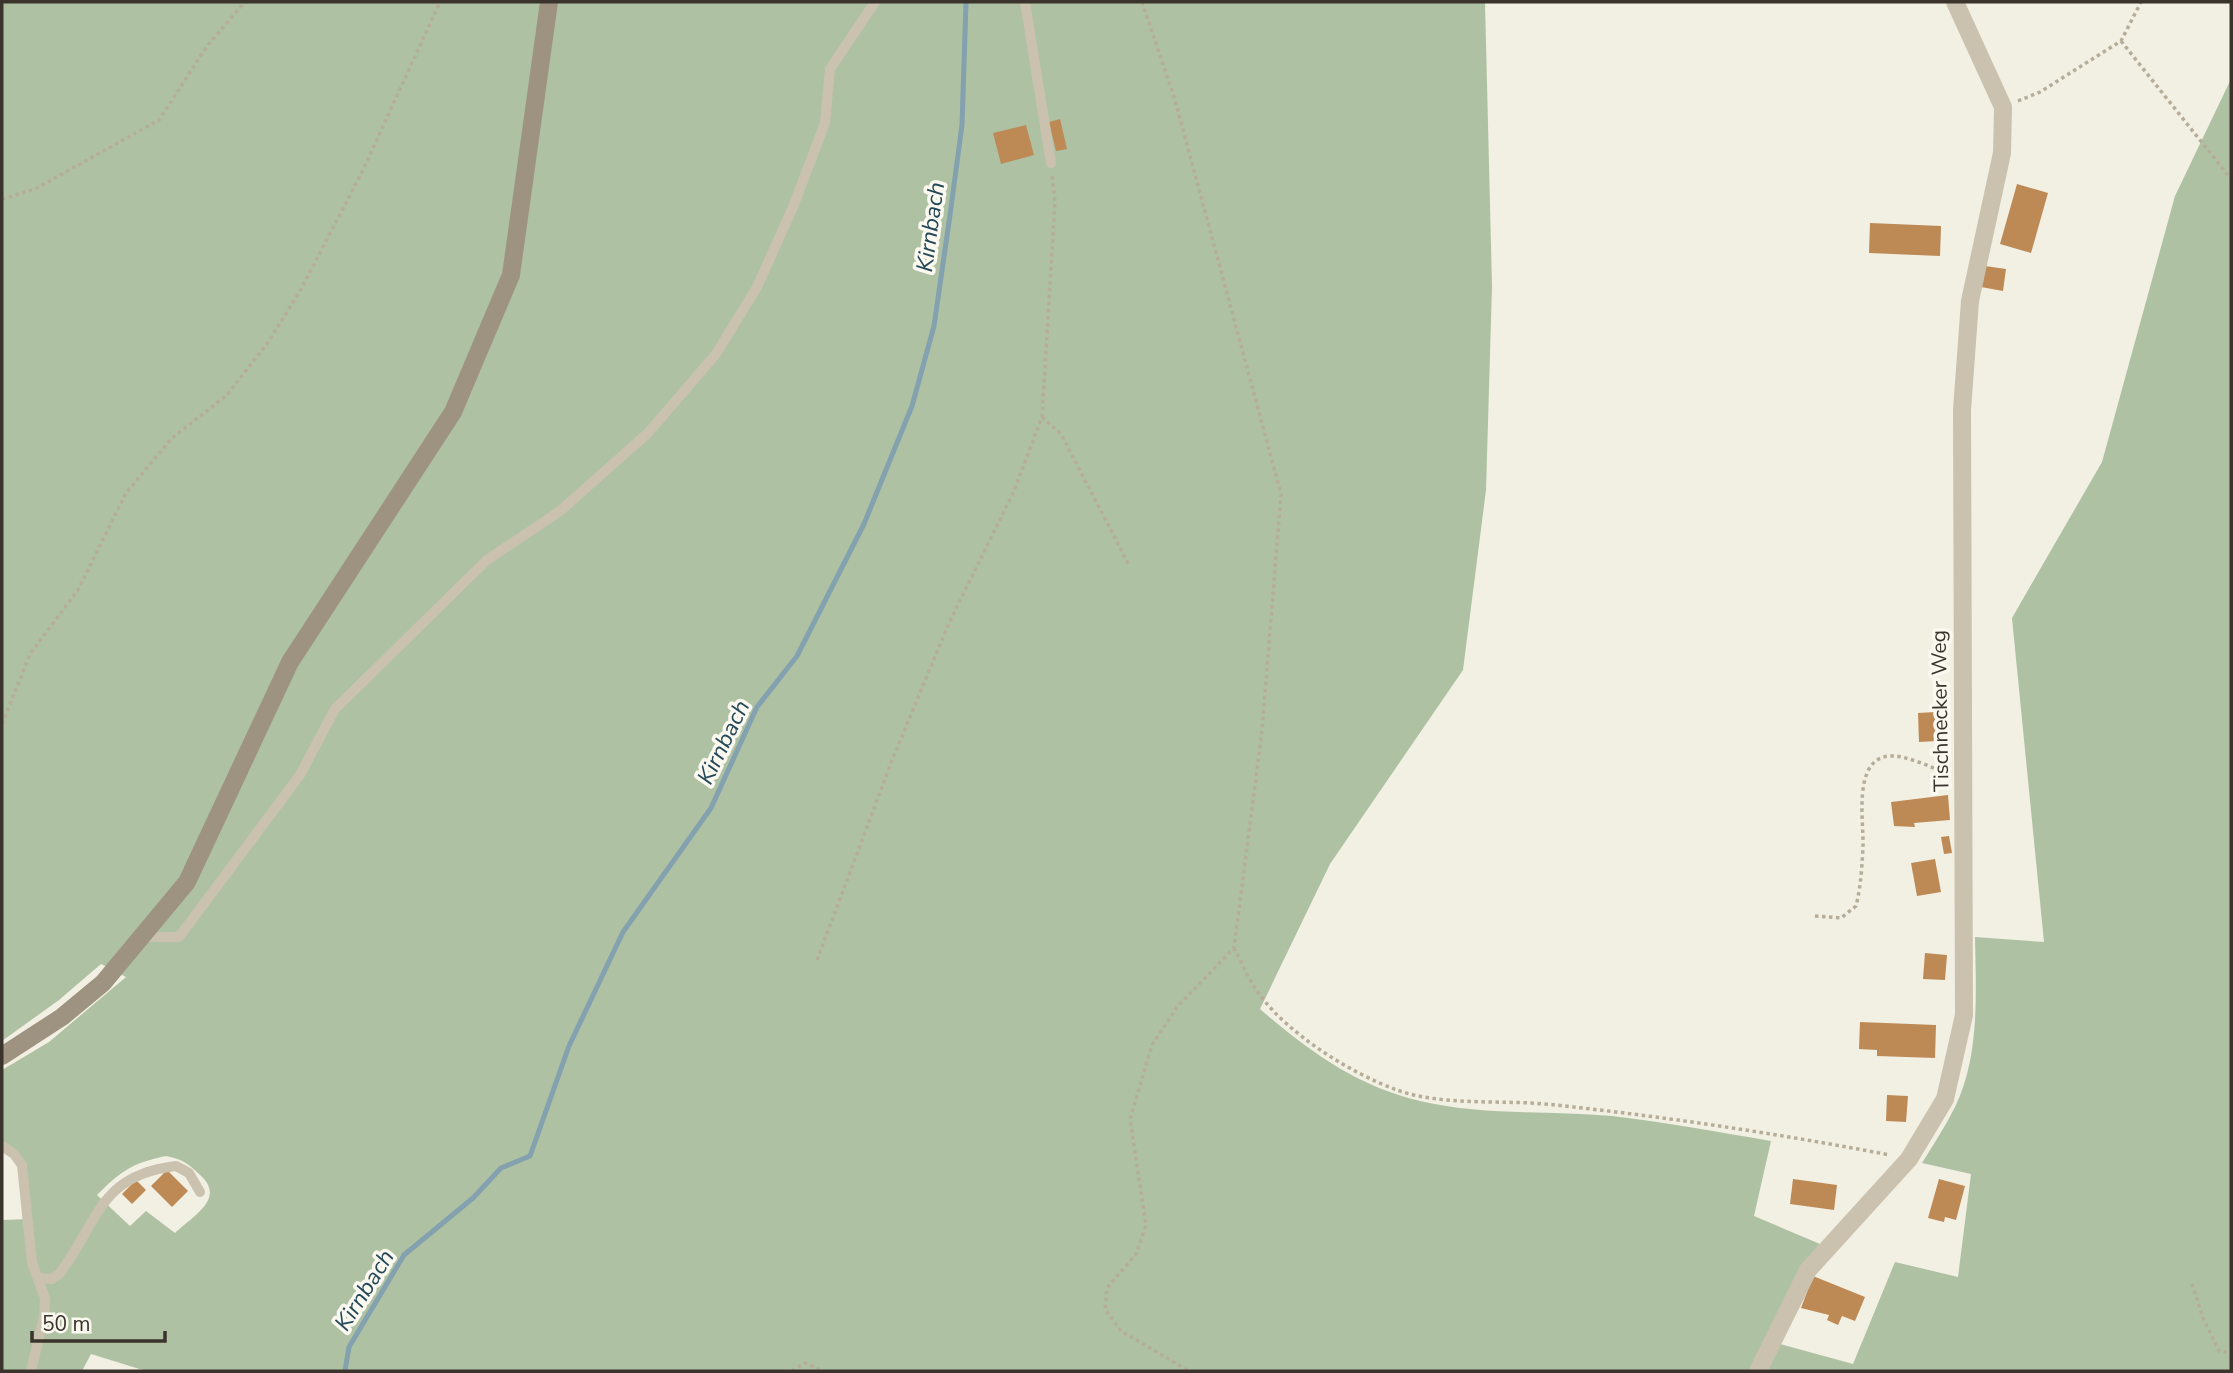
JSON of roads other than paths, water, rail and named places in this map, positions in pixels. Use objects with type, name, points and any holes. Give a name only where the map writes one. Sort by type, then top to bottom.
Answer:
[{"type":"main road","points":[[2,1056],[62,1017],[103,983],[187,882],[290,662],[453,412],[511,275],[549,2]]},
{"type":"street","name":"Tischnecker Weg","points":[[1758,1371],[1808,1270],[1909,1159],[1945,1099],[1964,1015],[1962,410],[1970,301],[2002,153],[2003,107],[1955,2]]},
{"type":"lane","points":[[140,937],[179,937],[300,775],[335,709],[487,560],[560,511],[648,433],[716,354],[758,287],[793,206],[825,123],[830,69],[875,2]]},
{"type":"lane","points":[[1025,2],[1051,163]]},
{"type":"lane","points":[[2,1146],[15,1154],[22,1165],[33,1263],[45,1298],[44,1317],[32,1371]]},
{"type":"lane","points":[[38,1278],[52,1279],[60,1273],[106,1198],[132,1177],[176,1166],[188,1173],[200,1192]]},
{"type":"waterway","name":"Kirnbach","points":[[345,1371],[349,1347],[404,1255],[473,1198],[501,1168],[530,1156],[569,1046],[623,932],[711,808],[757,707],[797,656],[864,524],[912,406],[934,326],[962,125],[966,2]]}]
